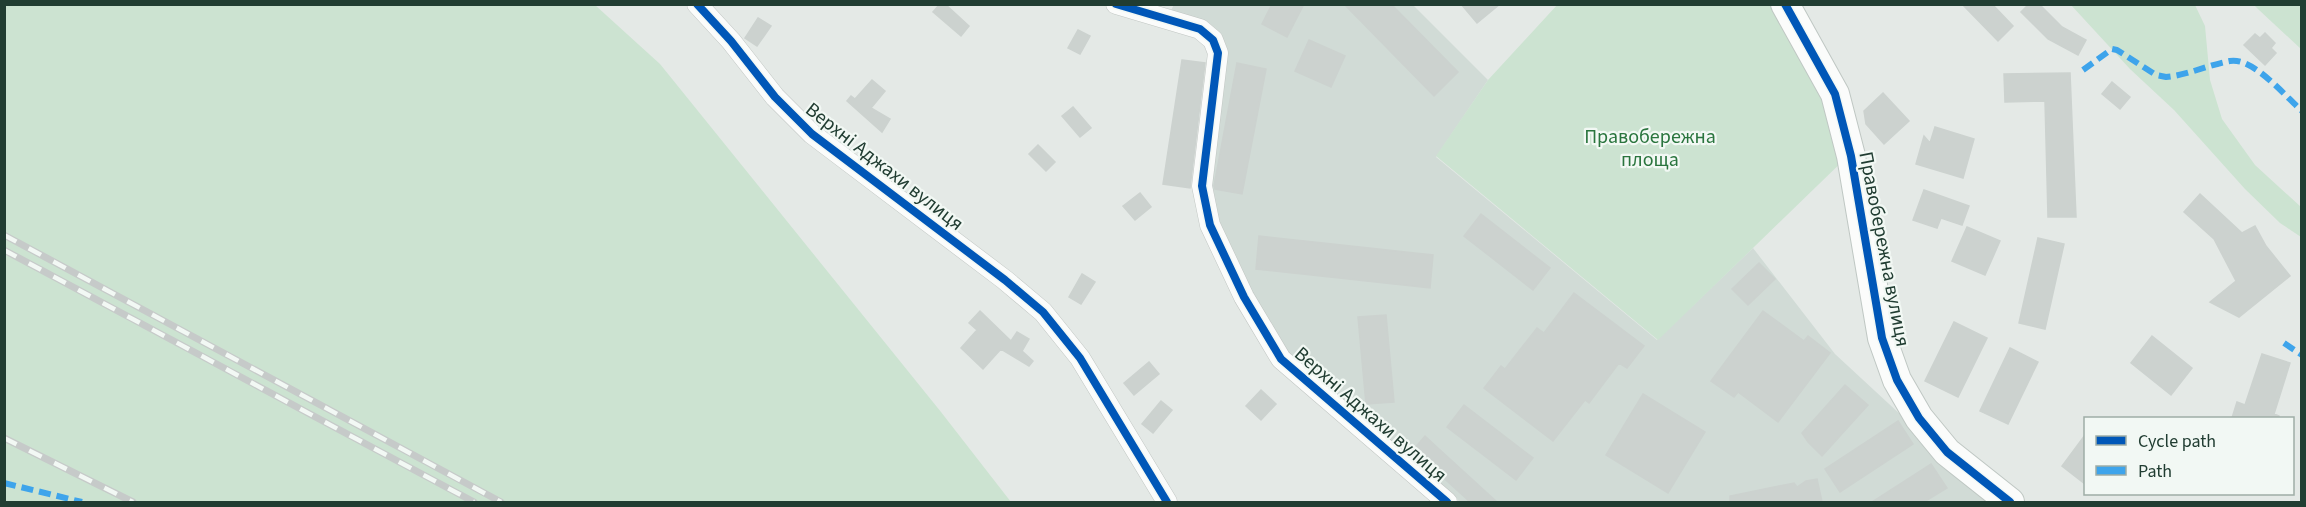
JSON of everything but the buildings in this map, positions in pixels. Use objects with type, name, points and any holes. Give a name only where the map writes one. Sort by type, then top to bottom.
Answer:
[{"type":"street","name":"Верхні Аджахи вулиця","points":[[697,4],[731,41],[775,97],[812,134],[1005,280],[1043,312],[1080,358],[1167,502]]},
{"type":"street","name":"Верхні Аджахи вулиця","points":[[1116,4],[1200,29],[1213,39],[1218,53],[1202,186],[1210,225],[1244,297],[1281,359],[1447,502]]},
{"type":"street","name":"Правобережна вулиця","points":[[1785,4],[1835,94],[1851,156],[1882,338],[1897,380],[1919,418],[1947,452],[2010,502]]},
{"type":"shaded area","points":[[1174,4],[1413,5],[1488,80],[1436,157],[1657,340],[1753,248],[1835,354],[1995,502],[1460,502],[1288,353],[1252,293],[1219,222],[1210,186],[1227,52],[1171,11]]},
{"type":"green space","name":"Правобережна площа","points":[[1558,4],[1785,5],[1850,154],[1658,340],[1436,156],[1488,80]]},
{"type":"green space","points":[[4,5],[595,5],[660,64],[1011,502],[5,502]]},
{"type":"green space","points":[[2071,5],[2195,5],[2205,26],[2210,80],[2222,119],[2255,165],[2301,207],[2301,237],[2280,223],[2245,189],[2174,110],[2130,69]]},
{"type":"green space","points":[[2254,5],[2301,5],[2301,49],[2259,10]]},
{"type":"railway","points":[[4,235],[501,502]]},
{"type":"railway","points":[[4,250],[474,502]]},
{"type":"railway","points":[[4,438],[133,502]]},
{"type":"marked path","points":[[2083,70],[2112,49],[2156,75],[2166,77],[2230,61],[2239,61],[2258,71],[2302,111]]},
{"type":"marked path","points":[[2284,343],[2302,355]]},
{"type":"marked path","points":[[4,483],[82,502]]},
{"type":"cycle path","points":[[697,4],[731,41],[775,97],[812,134],[1005,280],[1043,312],[1080,358],[1167,502]]},
{"type":"cycle path","points":[[1116,4],[1200,29],[1213,40],[1218,53],[1202,186],[1210,225],[1244,297],[1281,359],[1447,502]]},
{"type":"cycle path","points":[[1785,4],[1835,94],[1851,156],[1882,338],[1897,380],[1919,418],[1947,452],[2010,502]]}]
